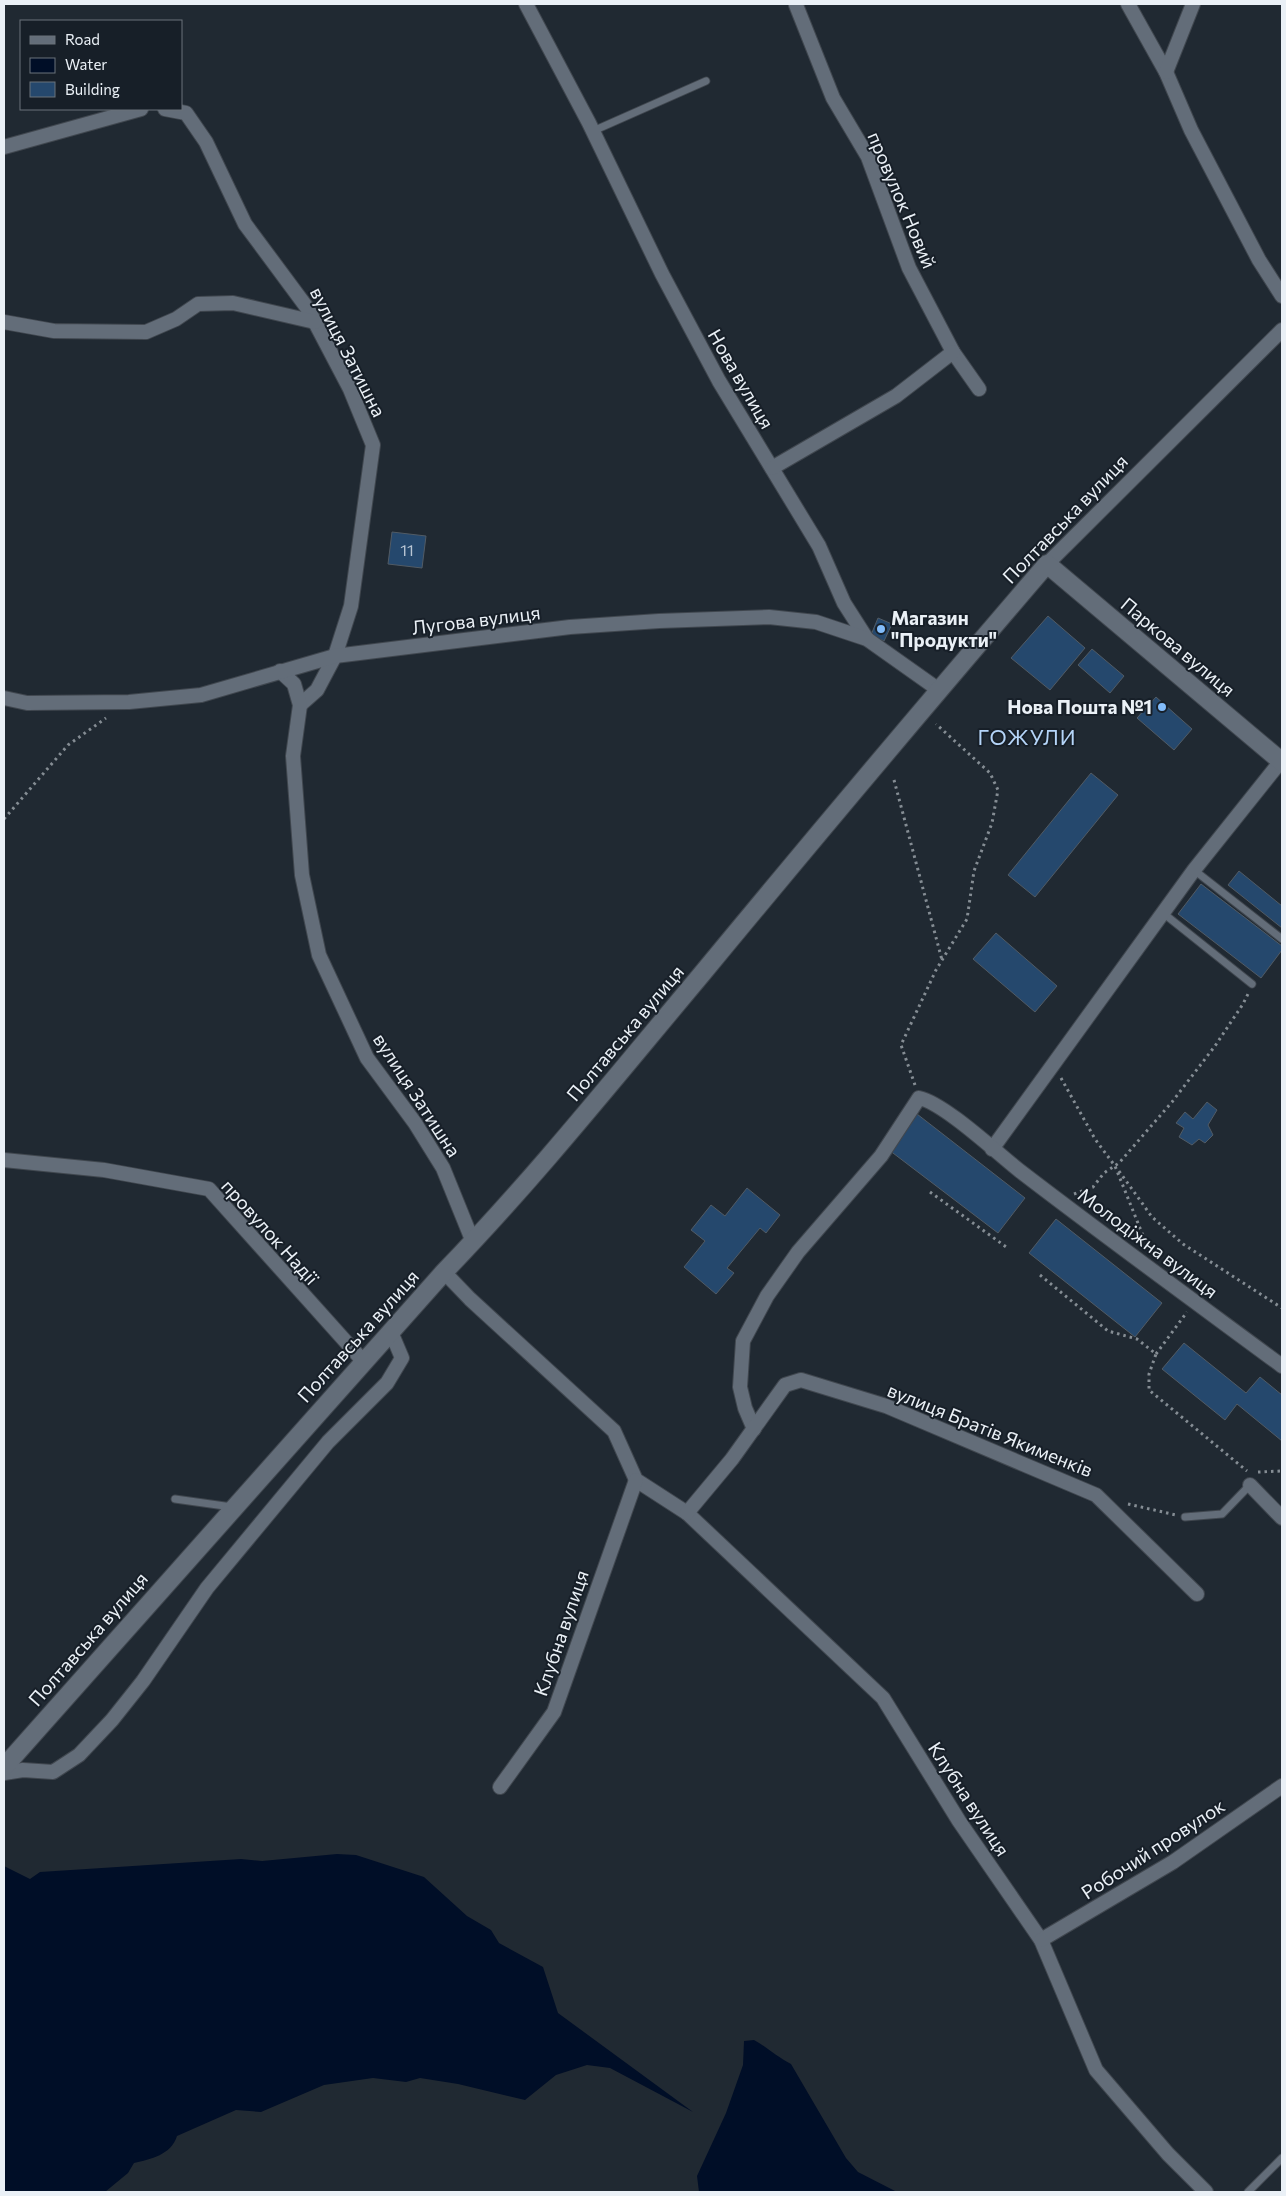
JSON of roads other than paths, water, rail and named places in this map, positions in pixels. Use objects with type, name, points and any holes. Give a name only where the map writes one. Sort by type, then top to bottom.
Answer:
[{"type":"street","name":"Нова вулиця","points":[[526,4],[593,131],[671,290],[719,381],[819,546],[844,603],[867,639]]},
{"type":"street","points":[[1128,4],[1166,72],[1190,130],[1259,260],[1282,296]]},
{"type":"street","points":[[1166,72],[1193,4]]},
{"type":"street","name":"провулок Новий","points":[[796,5],[833,98],[868,157],[910,268],[953,352],[980,389]]},
{"type":"street","points":[[4,147],[136,110]]},
{"type":"street","name":"вулиця Затишна","points":[[172,110],[186,112],[206,142],[245,224],[308,309],[350,389],[373,445],[351,606],[335,656],[316,690],[300,705]]},
{"type":"street","points":[[4,322],[54,330],[146,332],[176,320],[198,304],[233,303],[315,322]]},
{"type":"street","name":"Полтавська вулиця","points":[[4,1767],[232,1507],[473,1242],[590,1108],[939,690],[1047,564],[1282,330]]},
{"type":"street","points":[[772,468],[896,396],[953,352]]},
{"type":"street","name":"Паркова вулиця","points":[[1047,564],[1281,762]]},
{"type":"street","name":"Лугова вулиця","points":[[4,698],[27,704],[129,702],[201,695],[335,656],[570,627],[668,620],[778,618],[816,622],[867,639],[939,690]]},
{"type":"street","name":"вулиця Затишна","points":[[280,671],[294,684],[300,705],[293,756],[302,875],[319,955],[367,1058],[415,1123],[443,1168],[473,1242]]},
{"type":"street","points":[[992,1149],[1194,870],[1281,762]]},
{"type":"street","name":"Молодіжна вулиця","points":[[754,1429],[745,1408],[740,1387],[743,1341],[767,1296],[798,1252],[881,1156],[919,1098],[928,1100],[1282,1366]]},
{"type":"street","name":"провулок Надії","points":[[4,1160],[104,1170],[209,1189],[326,1322],[364,1362]]},
{"type":"street","points":[[444,1272],[470,1299],[614,1431],[636,1480]]},
{"type":"street","points":[[4,1773],[24,1770],[52,1772],[79,1755],[112,1720],[143,1681],[207,1588],[328,1442],[387,1383],[402,1358],[391,1332]]},
{"type":"street","name":"вулиця Братів Якименків","points":[[687,1513],[732,1459],[785,1385],[801,1380],[886,1406],[1096,1495],[1197,1594]]},
{"type":"street","points":[[1249,1478],[1282,1518]]},
{"type":"street","name":"Клубна вулиця","points":[[500,1787],[554,1712],[636,1480],[687,1513],[883,1698],[959,1821],[1041,1940],[1096,2070],[1168,2154],[1206,2192]]},
{"type":"street","name":"Робочий провулок","points":[[1041,1940],[1173,1862],[1282,1786]]},
{"type":"lane","points":[[593,131],[706,81]]},
{"type":"lane","points":[[1194,870],[1282,939]]},
{"type":"lane","points":[[1163,913],[1252,984]]},
{"type":"lane","points":[[1184,1517],[1222,1514],[1249,1478]]},
{"type":"lane","points":[[175,1499],[232,1507]]},
{"type":"lane","points":[[1248,2192],[1282,2158]]},
{"type":"water","points":[[337,1854],[356,1855],[424,1877],[467,1916],[491,1930],[499,1943],[543,1967],[558,2013],[693,2112],[610,2068],[587,2065],[556,2075],[525,2100],[458,2084],[420,2078],[406,2082],[373,2078],[324,2085],[261,2112],[236,2110],[177,2136],[170,2148],[165,2152],[153,2158],[134,2163],[128,2173],[105,2192],[4,2192],[4,1866],[30,1879],[40,1872],[241,1859],[262,1861]]},
{"type":"water","points":[[754,2040],[791,2064],[846,2158],[858,2172],[897,2192],[699,2192],[697,2176],[726,2113],[743,2065],[744,2041]]},
{"type":"place","name":"Магазин \"Продукти\"","points":[[881,629]]},
{"type":"place","name":"Нова Пошта №1","points":[[1162,707]]},
{"type":"district","name":"ГОЖУЛИ","points":[[1027,738]]}]
